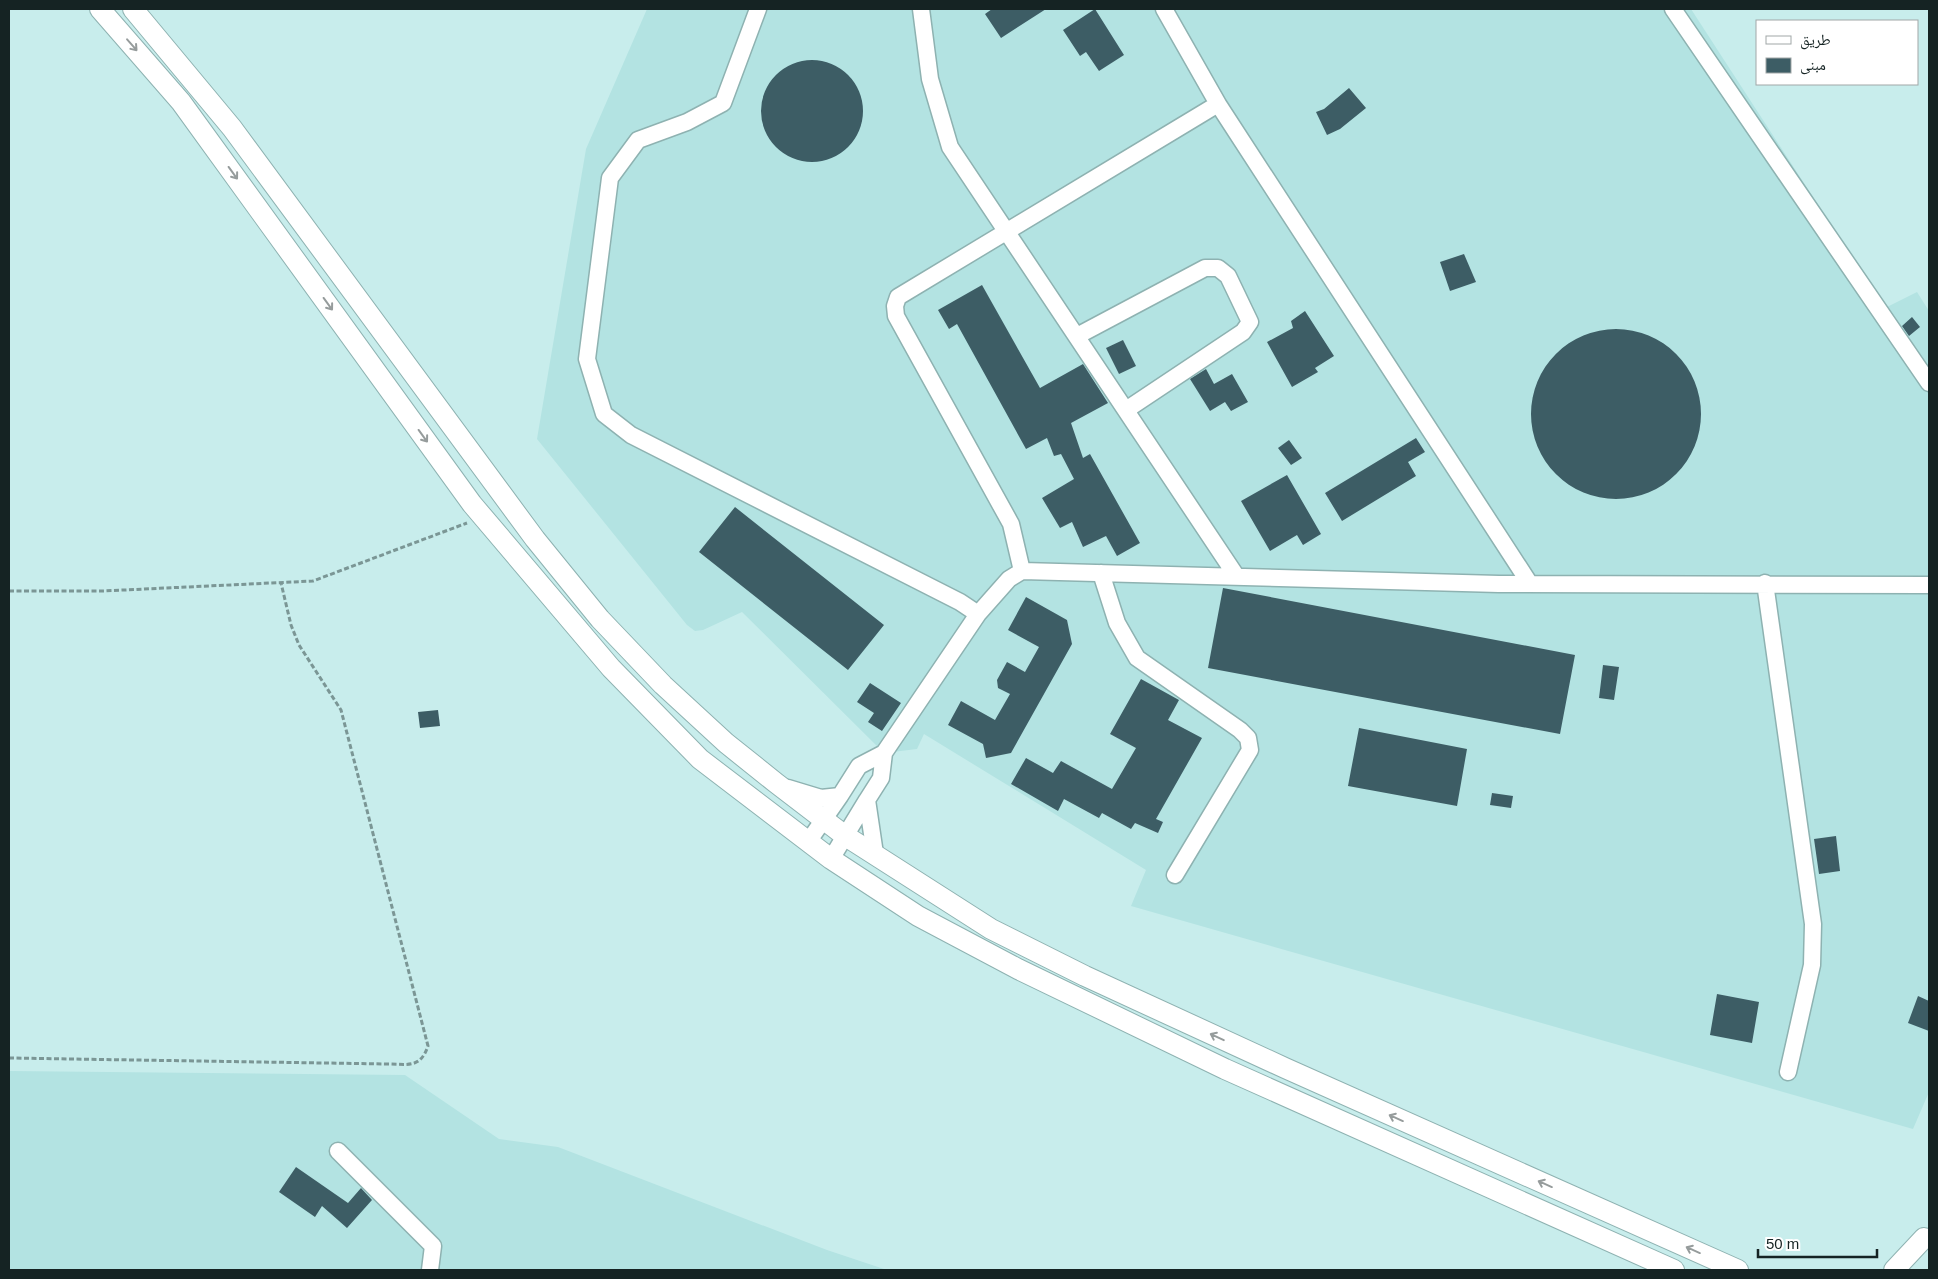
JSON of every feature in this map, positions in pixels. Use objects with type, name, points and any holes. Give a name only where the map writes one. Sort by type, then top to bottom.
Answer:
[{"type":"main road","points":[[100,9],[181,102],[484,517],[611,668],[700,759],[831,859],[918,916],[1018,969],[1225,1069],[1674,1270]]},
{"type":"main road","points":[[133,9],[232,128],[535,540],[594,612],[663,684],[726,743],[776,783],[844,835],[992,929],[1085,976],[1237,1046],[1738,1270]]},
{"type":"main road","points":[[1225,1069],[1237,1046]]},
{"type":"main road","points":[[1894,1270],[1927,1233]]},
{"type":"main road","points":[[1905,1270],[1927,1233]]},
{"type":"main road","points":[[1914,1270],[1927,1233]]},
{"type":"lane","points":[[758,9],[723,103],[688,122],[638,140],[610,178],[587,359],[604,414],[632,435],[951,598],[978,614]]},
{"type":"lane","points":[[921,9],[930,79],[950,147],[1238,577]]},
{"type":"lane","points":[[1164,9],[1218,104],[1530,584]]},
{"type":"lane","points":[[1673,9],[1929,383]]},
{"type":"lane","points":[[1022,571],[1011,524],[896,316],[895,306],[898,297],[1006,230],[1218,104]]},
{"type":"lane","points":[[1076,336],[1205,268],[1218,268],[1228,276],[1250,322],[1243,332],[1126,410]]},
{"type":"lane","points":[[831,859],[844,835],[881,778],[884,753],[978,614],[1009,579],[1022,571],[1530,584],[1765,583],[1929,585]]},
{"type":"lane","points":[[1101,573],[1117,623],[1137,658],[1240,730],[1248,738],[1250,750],[1175,875]]},
{"type":"lane","points":[[1765,583],[1813,924],[1812,965],[1788,1072]]},
{"type":"lane","points":[[808,842],[860,766],[884,753]]},
{"type":"lane","points":[[776,783],[802,794],[821,798],[840,796]]},
{"type":"lane","points":[[867,800],[875,854]]},
{"type":"lane","points":[[338,1151],[433,1246],[430,1270]]},
{"type":"path","points":[[9,591],[103,591],[313,581],[484,517]]},
{"type":"path","points":[[9,1058],[416,1064],[424,1058],[428,1046],[341,710],[299,645],[281,583]]},
{"type":"shaded area","points":[[647,9],[1691,9],[1885,308],[1917,292],[1929,311],[1929,1092],[1913,1129],[1131,906],[1146,870],[924,734],[917,749],[884,753],[742,612],[703,630],[695,631],[687,625],[537,439],[586,149]]},
{"type":"shaded area","points":[[9,1071],[405,1075],[499,1139],[558,1147],[827,1250],[887,1270],[9,1270]]},
{"type":"building","points":[[992,9],[1046,9],[1001,38],[985,14]]},
{"type":"building","points":[[1095,9],[1124,55],[1099,71],[1086,52],[1080,56],[1063,30]]},
{"type":"building","points":[[812,60],[831,64],[848,75],[859,92],[863,111],[859,130],[848,147],[831,158],[812,162],[793,158],[776,147],[765,130],[761,111],[765,92],[776,75],[793,64]]},
{"type":"building","points":[[1349,88],[1366,108],[1340,129],[1327,135],[1316,112],[1324,109]]},
{"type":"building","points":[[1464,254],[1476,282],[1450,291],[1440,262]]},
{"type":"building","points":[[982,285],[1040,388],[1083,364],[1108,403],[1071,423],[1083,458],[1090,454],[1140,543],[1117,556],[1106,536],[1083,547],[1072,522],[1060,528],[1042,498],[1074,479],[1061,454],[1054,456],[1047,438],[1026,449],[957,324],[949,329],[938,310]]},
{"type":"building","points":[[1305,311],[1334,356],[1315,368],[1318,372],[1292,387],[1267,342],[1293,328],[1291,321]]},
{"type":"building","points":[[1912,317],[1920,327],[1909,336],[1902,326]]},
{"type":"building","points":[[1616,329],[1641,333],[1656,339],[1676,354],[1691,374],[1699,397],[1701,414],[1697,439],[1691,454],[1676,474],[1656,489],[1633,497],[1616,499],[1591,495],[1576,489],[1556,474],[1541,454],[1533,431],[1531,414],[1535,389],[1541,374],[1556,354],[1576,339],[1599,331]]},
{"type":"building","points":[[1123,340],[1136,366],[1119,374],[1106,348]]},
{"type":"building","points":[[1206,369],[1214,384],[1232,374],[1248,402],[1231,411],[1225,402],[1210,411],[1190,379]]},
{"type":"building","points":[[1416,438],[1425,452],[1408,462],[1416,476],[1342,521],[1325,493]]},
{"type":"building","points":[[1289,440],[1302,458],[1291,465],[1278,448]]},
{"type":"building","points":[[1287,475],[1321,534],[1303,545],[1297,535],[1270,551],[1241,501]]},
{"type":"building","points":[[735,507],[884,625],[848,670],[699,552]]},
{"type":"building","points":[[1223,588],[1575,655],[1560,734],[1208,668]]},
{"type":"building","points":[[1026,597],[1067,620],[1072,644],[1011,753],[986,758],[983,744],[948,725],[961,701],[995,720],[1010,694],[998,688],[997,680],[1007,662],[1025,672],[1039,647],[1008,630]]},
{"type":"building","points":[[1603,665],[1619,667],[1614,700],[1599,698]]},
{"type":"building","points":[[1141,679],[1179,700],[1168,720],[1202,738],[1156,819],[1163,822],[1158,833],[1135,823],[1131,829],[1102,813],[1099,818],[1064,799],[1058,811],[1011,784],[1026,758],[1053,773],[1061,761],[1112,789],[1136,748],[1110,734]]},
{"type":"building","points":[[870,683],[901,703],[882,731],[868,722],[874,713],[857,702]]},
{"type":"building","points":[[438,710],[440,726],[420,728],[418,712]]},
{"type":"building","points":[[1359,728],[1467,749],[1457,806],[1348,786]]},
{"type":"building","points":[[1492,793],[1513,796],[1511,808],[1490,805]]},
{"type":"building","points":[[1836,836],[1840,871],[1819,874],[1814,839]]},
{"type":"building","points":[[1717,994],[1759,1002],[1752,1043],[1710,1035]]},
{"type":"building","points":[[1918,996],[1929,1001],[1929,1031],[1908,1023]]},
{"type":"building","points":[[296,1167],[348,1203],[361,1188],[372,1200],[347,1228],[322,1206],[315,1217],[279,1192]]}]
